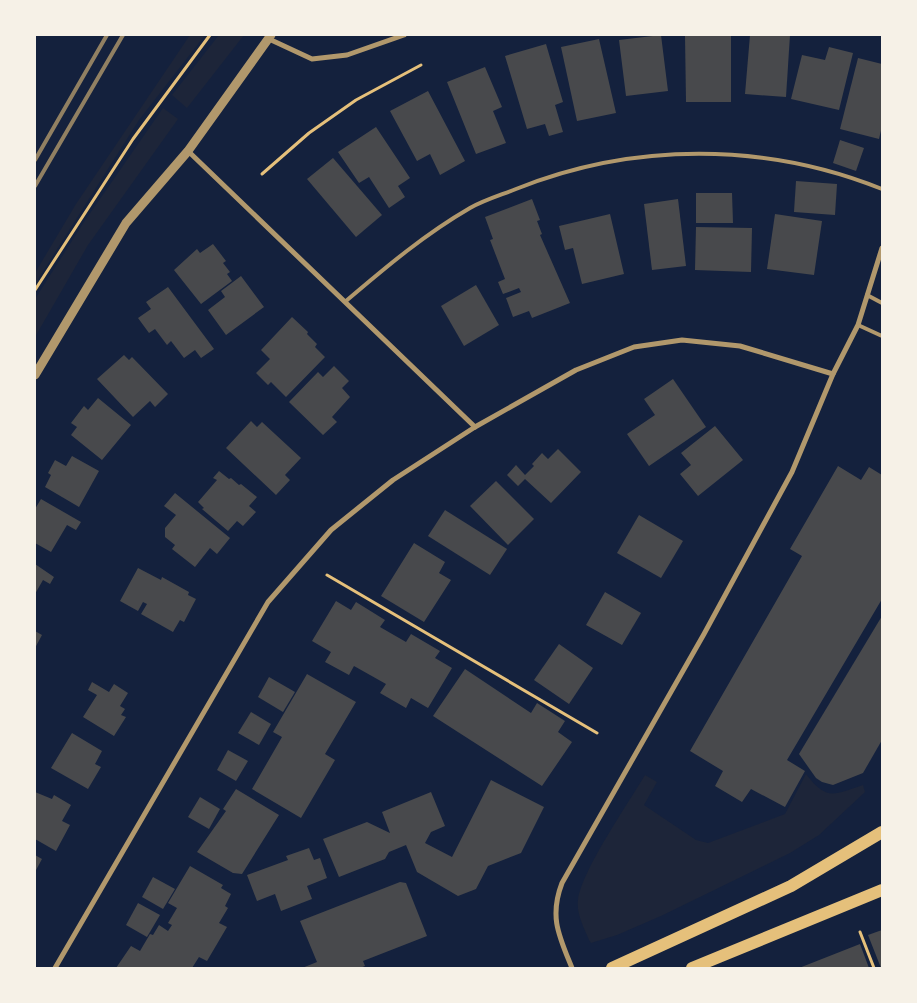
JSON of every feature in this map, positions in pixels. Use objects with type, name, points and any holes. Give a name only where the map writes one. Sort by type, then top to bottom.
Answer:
[{"type":"main road","points":[[612,968],[791,886],[882,832]]},
{"type":"main road","points":[[692,968],[882,890]]},
{"type":"street","points":[[35,375],[126,223],[188,151],[270,37],[312,58],[347,56],[404,35]]},
{"type":"street","points":[[188,151],[475,427]]},
{"type":"street","points":[[572,968],[557,930],[555,908],[562,883],[704,634],[792,472],[833,374],[858,325],[882,248]]},
{"type":"street","points":[[55,968],[268,602],[330,530],[393,480],[475,427],[576,370],[634,347],[682,340],[740,346],[833,374]]},
{"type":"lane","points":[[346,301],[408,248],[472,207],[536,181],[602,162],[677,153],[746,155],[808,166],[882,189]]},
{"type":"lane","points":[[867,295],[882,303]]},
{"type":"lane","points":[[858,325],[882,336]]},
{"type":"path","points":[[35,290],[133,139],[210,35]]},
{"type":"path","points":[[262,174],[309,133],[356,100],[421,65]]},
{"type":"path","points":[[327,575],[598,733]]},
{"type":"path","points":[[860,932],[874,968]]},
{"type":"shaded area","points":[[190,35],[205,35],[139,120],[35,284],[35,273],[76,204]]},
{"type":"shaded area","points":[[219,35],[244,35],[187,108],[172,95]]},
{"type":"shaded area","points":[[163,108],[178,119],[88,245],[35,337],[35,299],[84,222]]},
{"type":"shaded area","points":[[806,774],[813,783],[825,792],[837,793],[863,785],[865,792],[819,835],[790,853],[661,916],[617,935],[591,943],[578,910],[581,887],[596,855],[645,775],[657,782],[644,805],[696,840],[708,843],[785,814]]},
{"type":"building","points":[[661,35],[668,91],[626,96],[619,40]]},
{"type":"building","points":[[685,35],[731,35],[731,102],[686,102]]},
{"type":"building","points":[[750,35],[790,35],[786,97],[745,94]]},
{"type":"building","points":[[599,39],[616,113],[577,121],[561,47]]},
{"type":"building","points":[[546,44],[563,102],[555,105],[563,132],[549,136],[545,124],[527,129],[505,56]]},
{"type":"building","points":[[829,47],[853,53],[839,110],[791,99],[802,55],[825,60]]},
{"type":"building","points":[[858,58],[882,64],[882,126],[879,139],[840,129]]},
{"type":"building","points":[[485,67],[502,107],[493,111],[506,143],[476,154],[447,82]]},
{"type":"building","points":[[428,91],[465,161],[440,175],[430,154],[417,161],[390,111]]},
{"type":"building","points":[[376,127],[410,178],[398,186],[405,197],[389,208],[369,177],[359,183],[338,152]]},
{"type":"building","points":[[840,140],[864,148],[856,171],[833,163]]},
{"type":"building","points":[[333,158],[382,215],[356,237],[307,179]]},
{"type":"building","points":[[796,181],[837,184],[835,215],[794,212]]},
{"type":"building","points":[[696,193],[732,193],[733,223],[696,223]]},
{"type":"building","points":[[532,199],[540,220],[537,221],[542,234],[540,235],[570,303],[532,318],[529,311],[513,317],[506,298],[521,292],[519,288],[503,294],[498,282],[505,279],[490,240],[493,239],[485,217]]},
{"type":"building","points":[[678,199],[686,266],[652,270],[644,204]]},
{"type":"building","points":[[610,214],[624,274],[582,284],[573,248],[565,250],[559,226]]},
{"type":"building","points":[[775,214],[822,221],[814,275],[767,269]]},
{"type":"building","points":[[696,227],[752,228],[751,272],[695,270]]},
{"type":"building","points":[[213,244],[226,261],[223,263],[230,272],[227,274],[232,281],[201,304],[174,270],[197,249],[200,253]]},
{"type":"building","points":[[241,276],[264,307],[226,335],[208,310],[225,297],[221,291]]},
{"type":"building","points":[[476,285],[499,325],[464,346],[441,306]]},
{"type":"building","points":[[168,287],[214,349],[201,358],[195,350],[184,358],[171,341],[167,345],[155,329],[149,333],[138,318],[151,309],[146,302]]},
{"type":"building","points":[[292,317],[308,332],[307,334],[317,344],[315,347],[325,357],[286,397],[271,382],[268,385],[256,373],[270,359],[261,350]]},
{"type":"building","points":[[124,355],[129,360],[132,357],[168,394],[155,407],[150,401],[133,417],[97,379]]},
{"type":"building","points":[[334,366],[349,381],[342,388],[350,397],[332,417],[337,422],[323,435],[289,402],[318,372],[323,377]]},
{"type":"building","points":[[673,379],[706,427],[649,466],[627,434],[655,415],[644,399]]},
{"type":"building","points":[[98,398],[131,425],[102,460],[71,435],[77,427],[71,423],[84,406],[88,410]]},
{"type":"building","points":[[251,421],[257,427],[262,422],[301,458],[285,475],[290,480],[276,495],[226,448]]},
{"type":"building","points":[[715,426],[743,460],[698,496],[680,474],[691,465],[681,453]]},
{"type":"building","points":[[558,449],[581,472],[551,503],[525,479],[518,486],[507,475],[516,465],[525,475],[534,466],[532,464],[542,453],[548,459]]},
{"type":"building","points":[[72,456],[99,471],[79,507],[45,487],[51,475],[48,473],[55,460],[66,466]]},
{"type":"building","points":[[838,466],[861,480],[869,467],[882,475],[882,599],[787,760],[805,771],[785,807],[751,789],[742,802],[715,786],[723,771],[690,751],[802,556],[790,549]]},
{"type":"building","points":[[219,471],[239,485],[241,484],[257,497],[249,506],[256,512],[243,526],[237,521],[228,531],[202,509],[204,508],[198,502],[217,480],[213,478]]},
{"type":"building","points":[[496,481],[534,519],[508,545],[470,506]]},
{"type":"building","points":[[175,493],[230,538],[217,554],[210,548],[195,567],[172,549],[175,545],[165,537],[165,528],[176,515],[164,506]]},
{"type":"building","points":[[41,499],[81,522],[76,530],[67,525],[51,552],[35,543],[35,509]]},
{"type":"building","points":[[445,510],[507,549],[490,575],[428,536]]},
{"type":"building","points":[[639,515],[683,541],[661,578],[617,553]]},
{"type":"building","points":[[414,543],[445,562],[439,573],[451,580],[424,622],[381,596]]},
{"type":"building","points":[[35,564],[54,577],[50,584],[43,580],[35,594]]},
{"type":"building","points":[[138,568],[161,580],[162,577],[189,592],[188,595],[196,599],[184,622],[180,620],[173,632],[141,614],[147,604],[143,602],[138,611],[120,601]]},
{"type":"building","points":[[605,592],[641,613],[622,645],[586,625]]},
{"type":"building","points":[[336,601],[351,610],[356,602],[385,620],[380,627],[406,642],[411,634],[440,651],[435,658],[452,668],[428,708],[411,698],[406,708],[380,693],[386,684],[354,666],[349,675],[325,662],[331,652],[312,641]]},
{"type":"building","points":[[882,616],[882,740],[863,773],[833,785],[822,782],[816,778],[799,754]]},
{"type":"building","points":[[35,631],[42,635],[35,648]]},
{"type":"building","points":[[559,644],[593,668],[569,704],[534,680]]},
{"type":"building","points":[[465,669],[531,713],[537,703],[565,721],[558,732],[572,742],[542,786],[433,716]]},
{"type":"building","points":[[307,674],[356,702],[325,754],[335,760],[301,818],[252,789],[282,737],[273,732]]},
{"type":"building","points":[[269,677],[295,692],[283,712],[258,697]]},
{"type":"building","points":[[92,682],[109,692],[114,684],[128,693],[120,706],[125,709],[121,715],[126,717],[114,736],[83,717],[97,695],[88,690]]},
{"type":"building","points":[[251,712],[271,724],[259,745],[238,733]]},
{"type":"building","points":[[72,733],[102,751],[95,764],[101,767],[88,789],[51,768]]},
{"type":"building","points":[[228,750],[248,761],[236,781],[217,770]]},
{"type":"building","points":[[491,780],[544,807],[521,853],[488,866],[476,889],[458,896],[417,872],[406,845],[389,852],[385,859],[339,877],[323,839],[367,822],[390,833],[382,812],[431,792],[445,826],[431,832],[425,843],[452,857]]},
{"type":"building","points":[[236,789],[279,815],[242,874],[233,873],[197,852],[226,811],[223,809]]},
{"type":"building","points":[[35,792],[52,799],[54,795],[71,805],[62,821],[70,825],[56,851],[35,839]]},
{"type":"building","points":[[200,797],[220,809],[209,829],[188,817]]},
{"type":"building","points":[[309,848],[314,860],[320,858],[327,878],[307,886],[312,899],[281,911],[275,894],[257,901],[247,875],[288,860],[286,856]]},
{"type":"building","points":[[35,855],[42,859],[35,872]]},
{"type":"building","points":[[190,866],[223,885],[221,888],[231,894],[225,906],[228,908],[219,923],[227,927],[207,961],[199,957],[192,968],[116,968],[131,946],[140,951],[150,934],[153,935],[159,925],[168,931],[172,925],[168,923],[177,908],[168,903]]},
{"type":"building","points":[[153,877],[175,889],[163,909],[142,897]]},
{"type":"building","points":[[400,882],[406,883],[427,936],[363,961],[365,966],[360,968],[302,968],[317,962],[300,921]]},
{"type":"building","points":[[138,903],[160,915],[147,937],[126,925]]},
{"type":"building","points":[[882,930],[882,968],[881,968],[868,935]]},
{"type":"building","points":[[860,944],[869,968],[799,968]]},
{"type":"railway","points":[[35,160],[107,35]]},
{"type":"railway","points":[[35,186],[123,35]]}]
